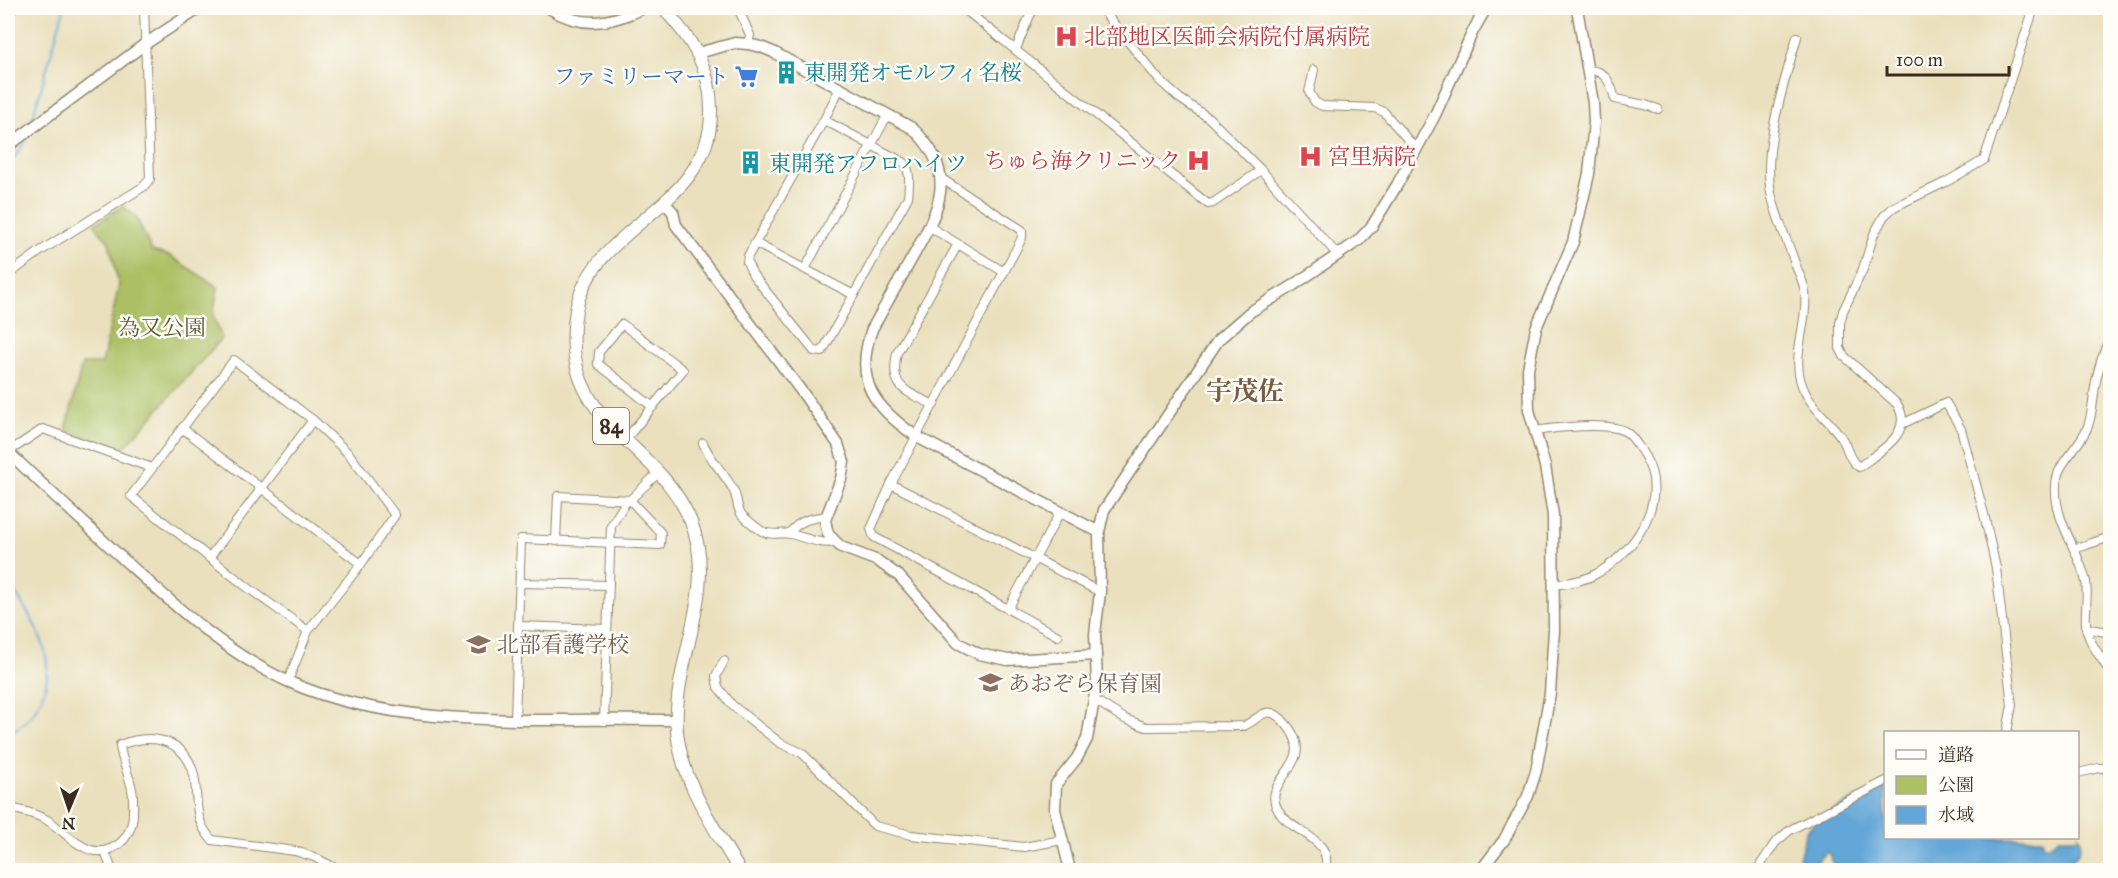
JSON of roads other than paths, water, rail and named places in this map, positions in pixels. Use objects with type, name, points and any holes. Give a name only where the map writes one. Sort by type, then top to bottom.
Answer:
[{"type":"main road","name":"84","points":[[663,8],[689,38],[698,53],[710,87],[709,136],[695,169],[681,187],[632,229],[598,264],[584,286],[577,308],[574,349],[582,384],[609,423],[658,473],[682,503],[692,523],[701,559],[699,594],[684,656],[677,720],[681,756],[707,818],[739,870]]},
{"type":"street","points":[[8,275],[42,250],[143,187],[150,179],[144,8]]},
{"type":"street","points":[[8,146],[145,44],[200,8]]},
{"type":"street","points":[[549,8],[583,22],[604,22],[643,8]]},
{"type":"street","points":[[738,8],[750,35],[748,44]]},
{"type":"street","points":[[963,8],[1208,204],[1214,203],[1261,170]]},
{"type":"street","points":[[1016,49],[1035,8]]},
{"type":"street","points":[[1101,8],[1160,81],[1179,98],[1209,118],[1261,170],[1337,254]]},
{"type":"street","points":[[1070,870],[1055,810],[1056,784],[1077,758],[1088,739],[1096,683],[1100,591],[1099,532],[1104,510],[1219,339],[1250,312],[1358,241],[1372,226],[1435,115],[1473,31],[1486,8]]},
{"type":"street","points":[[1481,870],[1516,820],[1528,796],[1536,771],[1550,693],[1554,630],[1553,515],[1547,477],[1529,410],[1527,389],[1536,328],[1573,242],[1589,174],[1594,122],[1593,102],[1577,8]]},
{"type":"street","points":[[1797,37],[1772,137],[1768,164],[1771,193],[1805,291],[1798,372],[1805,393],[1814,407],[1841,437],[1853,462],[1859,466],[1888,444],[1901,430],[1903,414],[1897,404],[1844,356],[1840,348],[1840,323],[1843,311],[1863,268],[1874,234],[1884,216],[1894,207],[1946,182],[1984,160],[2034,8]]},
{"type":"street","points":[[698,53],[735,43],[773,51],[888,114],[920,135],[937,160],[942,179],[939,206],[930,227],[872,329],[866,357],[867,376],[872,393],[880,408],[892,420],[917,437],[1099,532]]},
{"type":"street","points":[[1314,70],[1309,92],[1316,102],[1329,106],[1375,108],[1384,112],[1416,149]]},
{"type":"street","points":[[1588,70],[1597,70],[1605,76],[1611,84],[1615,99],[1658,110]]},
{"type":"street","points":[[824,120],[905,163],[909,171],[908,197],[822,352],[814,351],[753,275],[748,266],[747,256],[840,88]]},
{"type":"street","points":[[805,269],[888,114]]},
{"type":"street","points":[[942,179],[1022,230],[1022,238],[891,484],[871,529],[873,537],[1058,636]]},
{"type":"street","points":[[665,202],[673,212],[676,225],[805,396],[838,444],[844,462],[841,479],[825,520],[828,534],[841,547],[878,561],[899,576],[958,643],[979,654],[1008,660],[1096,655]]},
{"type":"street","points":[[930,227],[1004,272]]},
{"type":"street","points":[[755,243],[854,295]]},
{"type":"street","points":[[934,405],[903,389],[895,378],[894,366],[897,353],[958,244]]},
{"type":"street","points":[[625,440],[683,370],[622,324],[599,352],[598,364],[652,407]]},
{"type":"street","points":[[2110,337],[2097,377],[2088,426],[2079,443],[2062,463],[2055,485],[2059,514],[2086,584],[2086,628],[2089,639],[2110,673]]},
{"type":"street","points":[[288,681],[308,631],[361,564],[395,515],[349,454],[313,420],[234,360],[131,496],[209,558],[308,631]]},
{"type":"street","points":[[1902,424],[1946,403],[1961,429],[1996,568],[2012,705],[2007,731]]},
{"type":"street","points":[[209,558],[313,420]]},
{"type":"street","points":[[1535,431],[1569,426],[1618,429],[1627,432],[1652,472],[1653,486],[1648,517],[1636,538],[1622,555],[1593,576],[1554,585]]},
{"type":"street","points":[[182,428],[361,564]]},
{"type":"street","points":[[152,468],[43,429],[8,452],[180,611],[246,659],[288,681],[337,698],[386,709],[439,716],[604,721],[677,720]]},
{"type":"street","points":[[703,443],[708,455],[731,485],[741,514],[764,532],[774,535],[789,533],[803,539],[829,544],[836,542]]},
{"type":"street","points":[[604,721],[611,526],[628,500],[658,473]]},
{"type":"street","points":[[891,484],[1100,591]]},
{"type":"street","points":[[514,719],[521,539],[556,541],[660,545],[661,533],[628,500],[558,496],[556,541]]},
{"type":"street","points":[[1008,609],[1060,512]]},
{"type":"street","points":[[789,533],[800,522],[826,516]]},
{"type":"street","points":[[2074,549],[2110,537]]},
{"type":"street","points":[[520,583],[609,585]]},
{"type":"street","points":[[518,626],[607,630]]},
{"type":"street","points":[[2086,628],[2110,633]]},
{"type":"street","points":[[724,661],[717,676],[718,687],[733,706],[780,743],[802,753],[875,826],[911,835],[1024,847],[1062,840]]},
{"type":"street","points":[[1093,699],[1125,719],[1146,727],[1244,726],[1253,722],[1263,712],[1270,712],[1284,722],[1297,738],[1298,754],[1278,785],[1275,795],[1276,807],[1283,819],[1313,839],[1323,849],[1328,860],[1325,870]]},
{"type":"street","points":[[8,807],[37,815],[49,821],[63,834],[86,849],[105,852],[117,846],[127,836],[132,823],[133,795],[120,753],[120,745],[136,739],[151,738],[173,744],[186,757],[194,775],[199,819],[204,831],[212,840],[295,850],[314,856],[339,870]]},
{"type":"street","points":[[2079,773],[2109,765],[2110,780]]},
{"type":"street","points":[[1757,870],[1775,843],[1790,830],[1884,782]]},
{"type":"street","points":[[105,852],[112,870]]},
{"type":"water","points":[[1884,785],[1884,839],[2042,839],[2044,846],[2052,844],[2058,839],[2079,838],[2080,849],[2065,870],[1833,870],[1831,856],[1827,852],[1819,859],[1815,870],[1798,870],[1797,863],[1805,833],[1817,819]]},
{"type":"waterway","points":[[31,124],[64,8]]},
{"type":"waterway","points":[[8,169],[27,138]]},
{"type":"waterway","points":[[8,581],[35,625],[46,655],[47,671],[45,688],[38,705],[29,718],[8,732]]},
{"type":"place","name":"北部地区医師会病院付属病院","points":[[1066,36]]},
{"type":"place","name":"東開発オモルフィ名桜","points":[[786,72]]},
{"type":"place","name":"ファミリーマート","points":[[747,76]]},
{"type":"place","name":"宮里病院","points":[[1310,156]]},
{"type":"place","name":"ちゅら海クリニック","points":[[1199,160]]},
{"type":"place","name":"東開発アフロハイツ","points":[[751,163]]},
{"type":"place","name":"北部看護学校","points":[[479,644]]},
{"type":"place","name":"あおぞら保育園","points":[[990,683]]},
{"type":"district","name":"宇茂佐","points":[[1245,391]]},
{"type":"park label","name":"為又公園","points":[[162,327]]}]
